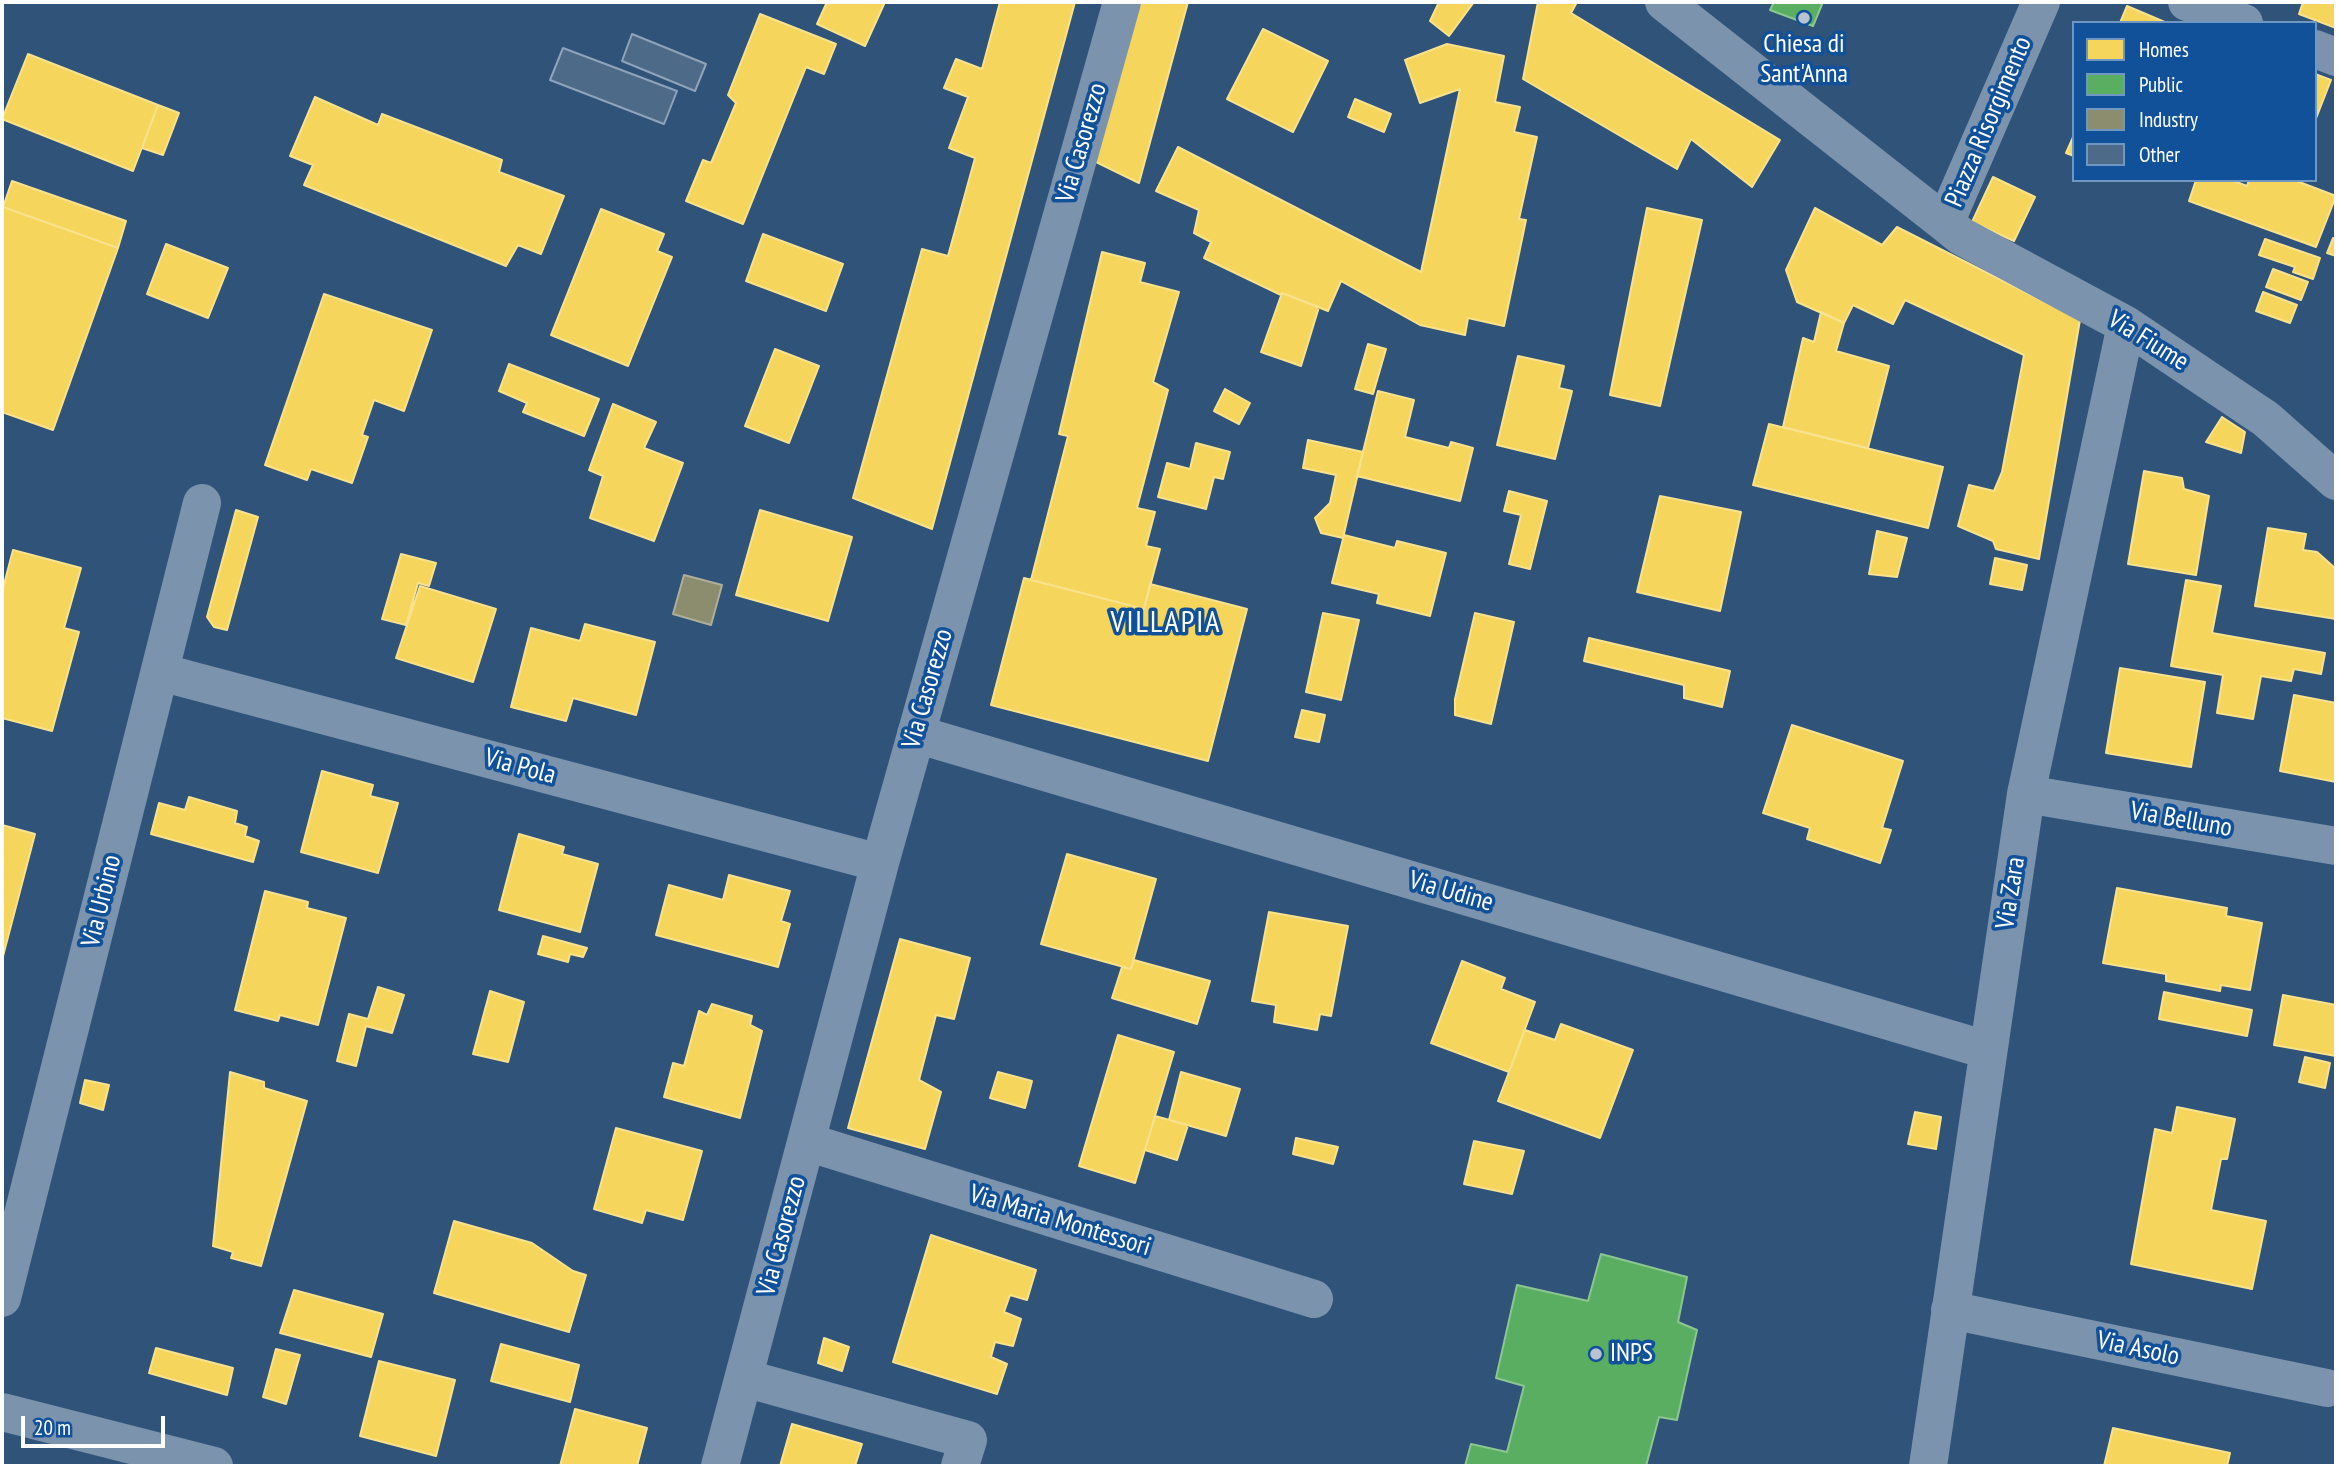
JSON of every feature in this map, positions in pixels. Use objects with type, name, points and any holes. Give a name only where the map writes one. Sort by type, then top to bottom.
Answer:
[{"type":"street","name":"Via Casorezzo","points":[[720,1466],[880,863],[1122,2]]},
{"type":"street","name":"Piazza Risorgimento","points":[[1664,2],[1945,223],[2041,2]]},
{"type":"street","points":[[2187,2],[2239,21]]},
{"type":"street","points":[[2317,51],[2336,57]]},
{"type":"street","name":"Via Fiume","points":[[1945,223],[1961,236],[2126,325],[2266,419],[2336,481]]},
{"type":"street","name":"Via Zara","points":[[1928,1466],[2026,794],[2126,325]]},
{"type":"street","name":"Via Urbino","points":[[2,1297],[202,503]]},
{"type":"street","name":"Via Pola","points":[[160,672],[880,863]]},
{"type":"street","name":"Via Udine","points":[[916,734],[1987,1050]]},
{"type":"street","name":"Via Belluno","points":[[2026,794],[2336,846]]},
{"type":"street","name":"Via Maria Montessori","points":[[807,1142],[1314,1299]]},
{"type":"street","name":"Via Asolo","points":[[1950,1310],[2327,1388]]},
{"type":"street","points":[[744,1378],[968,1440],[960,1466]]},
{"type":"street","points":[[2,1412],[214,1466]]},
{"type":"building: Homes","points":[[827,2],[885,2],[865,46],[817,24]]},
{"type":"building: Homes","points":[[1000,2],[1075,2],[932,529],[853,498],[922,249],[948,256],[975,158],[949,148],[968,97],[944,88],[956,59],[982,69]]},
{"type":"building: Homes","points":[[1137,2],[1188,2],[1139,183],[1094,161]]},
{"type":"building: Homes","points":[[1439,2],[1474,2],[1449,36],[1430,21]]},
{"type":"building: Homes","points":[[1538,2],[1577,2],[1571,13],[1780,140],[1752,187],[1691,139],[1677,169],[1523,79]]},
{"type":"building: Homes","points":[[2303,2],[2336,2],[2336,28],[2299,14]]},
{"type":"building: Homes","points":[[2127,6],[2162,21],[2121,21]]},
{"type":"building: Homes","points":[[760,14],[836,44],[824,74],[806,67],[743,224],[686,201],[703,160],[711,163],[736,103],[728,95]]},
{"type":"building: Homes","points":[[1263,29],[1328,61],[1293,132],[1227,99]]},
{"type":"building: Homes","points":[[1447,44],[1504,56],[1495,102],[1520,107],[1514,132],[1537,137],[1519,219],[1526,220],[1504,326],[1468,318],[1465,335],[1420,325],[1341,281],[1328,311],[1282,293],[1281,295],[1204,258],[1211,242],[1194,233],[1199,210],[1156,191],[1178,147],[1421,272],[1460,89],[1420,103],[1405,60]]},
{"type":"building: Homes","points":[[28,54],[158,105],[133,171],[2,119]]},
{"type":"building: Homes","points":[[2317,75],[2331,80],[2317,116]]},
{"type":"building: Homes","points":[[315,97],[378,125],[382,114],[502,160],[499,172],[564,196],[541,254],[518,245],[506,266],[304,185],[313,165],[290,156]]},
{"type":"building: Homes","points":[[1355,99],[1391,114],[1384,132],[1348,117]]},
{"type":"building: Homes","points":[[158,105],[179,113],[163,155],[142,148]]},
{"type":"building: Homes","points":[[2072,140],[2072,155],[2066,153]]},
{"type":"building: Homes","points":[[1993,177],[2035,197],[2014,241],[1972,222]]},
{"type":"building: Homes","points":[[12,181],[126,221],[118,248],[3,207]]},
{"type":"building: Homes","points":[[2195,182],[2236,182],[2247,186],[2248,182],[2299,182],[2336,196],[2316,247],[2189,201]]},
{"type":"building: Homes","points":[[3,207],[118,248],[53,430],[2,412]]},
{"type":"building: Homes","points":[[1647,208],[1702,220],[1660,406],[1610,395]]},
{"type":"building: Homes","points":[[1815,208],[1882,245],[1897,227],[2080,320],[2039,559],[1996,549],[1993,541],[1958,526],[1969,485],[1994,491],[2002,472],[2024,355],[1905,300],[1893,324],[1853,305],[1844,323],[1797,302],[1786,270]]},
{"type":"building: Homes","points":[[601,209],[664,234],[657,251],[672,257],[628,366],[551,335]]},
{"type":"building: Homes","points":[[763,234],[843,264],[826,311],[746,281]]},
{"type":"building: Homes","points":[[2333,238],[2336,239],[2336,256],[2327,253]]},
{"type":"building: Homes","points":[[2265,239],[2320,258],[2313,279],[2293,272],[2295,267],[2259,255]]},
{"type":"building: Homes","points":[[166,244],[228,268],[208,318],[147,294]]},
{"type":"building: Homes","points":[[1102,252],[1145,263],[1140,282],[1179,292],[1153,382],[1168,390],[1137,508],[1155,512],[1146,546],[1160,549],[1144,609],[1031,580],[1068,436],[1059,434]]},
{"type":"building: Homes","points":[[2273,269],[2308,282],[2301,300],[2266,287]]},
{"type":"building: Homes","points":[[2263,292],[2297,305],[2290,323],[2256,311]]},
{"type":"building: Homes","points":[[1282,293],[1319,307],[1301,366],[1261,352]]},
{"type":"building: Homes","points":[[324,294],[432,330],[404,411],[374,400],[362,435],[368,437],[352,483],[311,469],[307,480],[265,465]]},
{"type":"building: Homes","points":[[1821,312],[1844,323],[1836,351],[1889,366],[1868,448],[1783,427],[1803,338],[1814,342]]},
{"type":"building: Homes","points":[[1368,344],[1386,349],[1373,394],[1355,389]]},
{"type":"building: Homes","points":[[775,349],[819,366],[789,443],[745,426]]},
{"type":"building: Homes","points":[[1518,356],[1564,366],[1559,388],[1572,391],[1555,459],[1497,445]]},
{"type":"building: Homes","points":[[509,364],[599,399],[584,436],[523,412],[527,403],[499,391]]},
{"type":"building: Homes","points":[[1225,389],[1250,403],[1239,424],[1214,411]]},
{"type":"building: Homes","points":[[1378,391],[1414,400],[1405,437],[1449,448],[1451,442],[1473,448],[1460,501],[1357,476]]},
{"type":"building: Homes","points":[[613,404],[656,422],[644,448],[683,463],[654,541],[590,518],[603,476],[589,470]]},
{"type":"building: Homes","points":[[2222,417],[2245,432],[2241,453],[2206,442]]},
{"type":"building: Homes","points":[[1769,424],[1943,467],[1928,528],[1753,485]]},
{"type":"building: Homes","points":[[1308,440],[1363,452],[1343,538],[1321,533],[1315,518],[1330,503],[1336,475],[1303,468]]},
{"type":"building: Homes","points":[[1196,443],[1230,452],[1223,479],[1214,477],[1206,509],[1158,497],[1167,463],[1190,469]]},
{"type":"building: Homes","points":[[2144,471],[2182,478],[2184,489],[2209,496],[2196,575],[2128,564]]},
{"type":"building: Homes","points":[[1509,491],[1547,501],[1530,569],[1509,564],[1521,515],[1504,511]]},
{"type":"building: Homes","points":[[1660,496],[1741,512],[1720,611],[1637,592]]},
{"type":"building: Homes","points":[[236,510],[258,517],[227,630],[214,627],[207,617]]},
{"type":"building: Homes","points":[[760,510],[852,537],[828,621],[736,595]]},
{"type":"building: Homes","points":[[2268,528],[2306,534],[2303,550],[2317,552],[2336,569],[2336,619],[2255,606]]},
{"type":"building: Homes","points":[[1877,531],[1907,538],[1897,577],[1869,574]]},
{"type":"building: Homes","points":[[1344,535],[1395,548],[1397,541],[1446,553],[1430,616],[1377,603],[1379,594],[1332,583]]},
{"type":"building: Homes","points":[[13,550],[81,568],[64,628],[79,632],[52,731],[2,718],[2,592]]},
{"type":"building: Homes","points":[[401,554],[436,563],[429,586],[418,583],[406,625],[382,619]]},
{"type":"building: Homes","points":[[1995,558],[2027,565],[2022,590],[1990,584]]},
{"type":"building: Homes","points":[[1024,578],[1144,609],[1150,584],[1247,609],[1208,761],[991,705]]},
{"type":"building: Homes","points":[[2186,580],[2221,586],[2212,633],[2325,653],[2321,674],[2294,669],[2291,681],[2261,676],[2253,719],[2217,713],[2223,675],[2171,666]]},
{"type":"building: Homes","points":[[420,586],[496,609],[473,682],[396,658]]},
{"type":"building: Homes","points":[[1323,613],[1359,620],[1341,700],[1306,692]]},
{"type":"building: Homes","points":[[1475,613],[1514,622],[1491,724],[1455,715],[1455,699]]},
{"type":"building: Homes","points":[[585,624],[655,642],[636,715],[573,698],[566,721],[511,707],[531,628],[580,641]]},
{"type":"building: Homes","points":[[1589,638],[1730,671],[1722,707],[1684,698],[1684,685],[1584,661]]},
{"type":"building: Homes","points":[[2120,668],[2205,682],[2191,767],[2106,753]]},
{"type":"building: Homes","points":[[2294,695],[2336,703],[2336,782],[2280,771]]},
{"type":"building: Homes","points":[[1302,710],[1325,715],[1319,742],[1295,737]]},
{"type":"building: Homes","points":[[1792,725],[1903,761],[1882,828],[1891,830],[1880,863],[1807,839],[1810,828],[1763,813]]},
{"type":"building: Homes","points":[[322,771],[373,785],[370,796],[398,803],[378,873],[301,852]]},
{"type":"building: Homes","points":[[189,797],[237,811],[235,823],[247,827],[245,836],[259,841],[253,862],[151,834],[159,803],[185,810]]},
{"type":"building: Homes","points":[[2,825],[35,834],[2,960]]},
{"type":"building: Homes","points":[[519,834],[564,847],[562,854],[598,864],[580,932],[499,910]]},
{"type":"building: Homes","points":[[1067,854],[1156,879],[1131,969],[1041,944]]},
{"type":"building: Homes","points":[[729,875],[790,891],[781,921],[790,924],[778,967],[656,935],[669,885],[723,900]]},
{"type":"building: Homes","points":[[2117,888],[2227,908],[2226,916],[2262,923],[2250,990],[2221,985],[2220,991],[2166,981],[2166,974],[2103,963]]},
{"type":"building: Homes","points":[[265,891],[308,902],[307,908],[346,918],[318,1025],[280,1015],[278,1021],[235,1010]]},
{"type":"building: Homes","points":[[1269,912],[1348,926],[1331,1016],[1320,1014],[1317,1030],[1274,1022],[1276,1005],[1252,1001]]},
{"type":"building: Homes","points":[[543,936],[587,948],[583,957],[570,954],[568,962],[538,954]]},
{"type":"building: Homes","points":[[900,939],[970,958],[954,1019],[936,1015],[919,1080],[941,1092],[925,1149],[848,1128]]},
{"type":"building: Homes","points":[[1134,960],[1210,981],[1197,1024],[1112,998],[1122,967],[1131,969]]},
{"type":"building: Homes","points":[[1462,961],[1505,978],[1501,989],[1535,1002],[1509,1072],[1431,1043]]},
{"type":"building: Homes","points":[[378,987],[404,995],[392,1033],[366,1026],[356,1066],[337,1061],[349,1014],[368,1019]]},
{"type":"building: Homes","points":[[490,991],[524,1002],[508,1062],[473,1054]]},
{"type":"building: Homes","points":[[2164,992],[2252,1010],[2247,1036],[2159,1019]]},
{"type":"building: Homes","points":[[2283,995],[2336,1005],[2336,1056],[2274,1045]]},
{"type":"building: Homes","points":[[712,1004],[752,1016],[750,1025],[762,1031],[740,1118],[664,1097],[673,1063],[684,1066],[699,1011],[707,1015]]},
{"type":"building: Homes","points":[[1561,1024],[1633,1050],[1600,1138],[1498,1101],[1525,1030],[1555,1040]]},
{"type":"building: Homes","points":[[1118,1035],[1174,1052],[1135,1183],[1079,1166]]},
{"type":"building: Homes","points":[[2305,1057],[2330,1063],[2325,1088],[2299,1082]]},
{"type":"building: Homes","points":[[230,1072],[264,1082],[264,1088],[307,1101],[261,1266],[231,1258],[233,1252],[213,1246]]},
{"type":"building: Homes","points":[[998,1072],[1032,1081],[1025,1108],[990,1098]]},
{"type":"building: Homes","points":[[1181,1072],[1240,1089],[1226,1136],[1169,1120]]},
{"type":"building: Homes","points":[[85,1080],[109,1085],[103,1110],[80,1103]]},
{"type":"building: Homes","points":[[2177,1107],[2235,1119],[2227,1159],[2221,1159],[2211,1210],[2266,1221],[2252,1289],[2131,1264],[2155,1129],[2172,1133]]},
{"type":"building: Homes","points":[[1915,1112],[1941,1117],[1936,1149],[1908,1144]]},
{"type":"building: Homes","points":[[1155,1116],[1188,1125],[1177,1160],[1145,1150]]},
{"type":"building: Homes","points":[[616,1128],[702,1151],[683,1220],[646,1210],[642,1223],[594,1209]]},
{"type":"building: Homes","points":[[1296,1138],[1338,1147],[1333,1164],[1293,1154]]},
{"type":"building: Homes","points":[[1474,1141],[1524,1151],[1512,1194],[1464,1184]]},
{"type":"building: Homes","points":[[454,1221],[532,1243],[573,1271],[586,1275],[569,1332],[434,1293]]},
{"type":"building: Homes","points":[[931,1235],[1036,1270],[1027,1300],[1010,1295],[1004,1312],[1021,1319],[1013,1346],[995,1342],[991,1357],[1007,1364],[997,1394],[893,1362]]},
{"type":"building: Homes","points":[[294,1290],[383,1314],[371,1357],[280,1333]]},
{"type":"building: Homes","points":[[824,1338],[849,1347],[842,1371],[818,1363]]},
{"type":"building: Homes","points":[[501,1344],[579,1365],[570,1402],[491,1381]]},
{"type":"building: Homes","points":[[156,1348],[233,1368],[227,1395],[149,1373]]},
{"type":"building: Homes","points":[[276,1349],[300,1355],[286,1404],[263,1397]]},
{"type":"building: Homes","points":[[379,1361],[455,1380],[436,1456],[360,1436]]},
{"type":"building: Homes","points":[[575,1409],[647,1428],[637,1466],[560,1466]]},
{"type":"building: Homes","points":[[792,1424],[862,1444],[855,1466],[780,1466]]},
{"type":"building: Homes","points":[[2113,1428],[2230,1453],[2227,1466],[2104,1466]]},
{"type":"building: Public","name":"Chiesa di Sant'Anna","points":[[1774,2],[1823,2],[1813,26],[1770,10]]},
{"type":"building: Public","name":"INPS","points":[[1601,1254],[1687,1277],[1678,1322],[1697,1330],[1677,1420],[1659,1417],[1646,1466],[1465,1466],[1471,1444],[1507,1452],[1524,1386],[1496,1378],[1517,1285],[1588,1301]]},
{"type":"building: Industry","points":[[684,575],[722,585],[711,625],[673,614]]},
{"type":"building: Other","points":[[632,34],[706,64],[695,91],[622,61]]},
{"type":"building: Other","points":[[563,48],[677,91],[664,124],[550,80]]},
{"type":"place","name":"Chiesa di Sant'Anna","points":[[1804,18]]},
{"type":"place","name":"INPS","points":[[1596,1354]]},
{"type":"district","name":"VILLAPIA","points":[[1166,623]]}]
